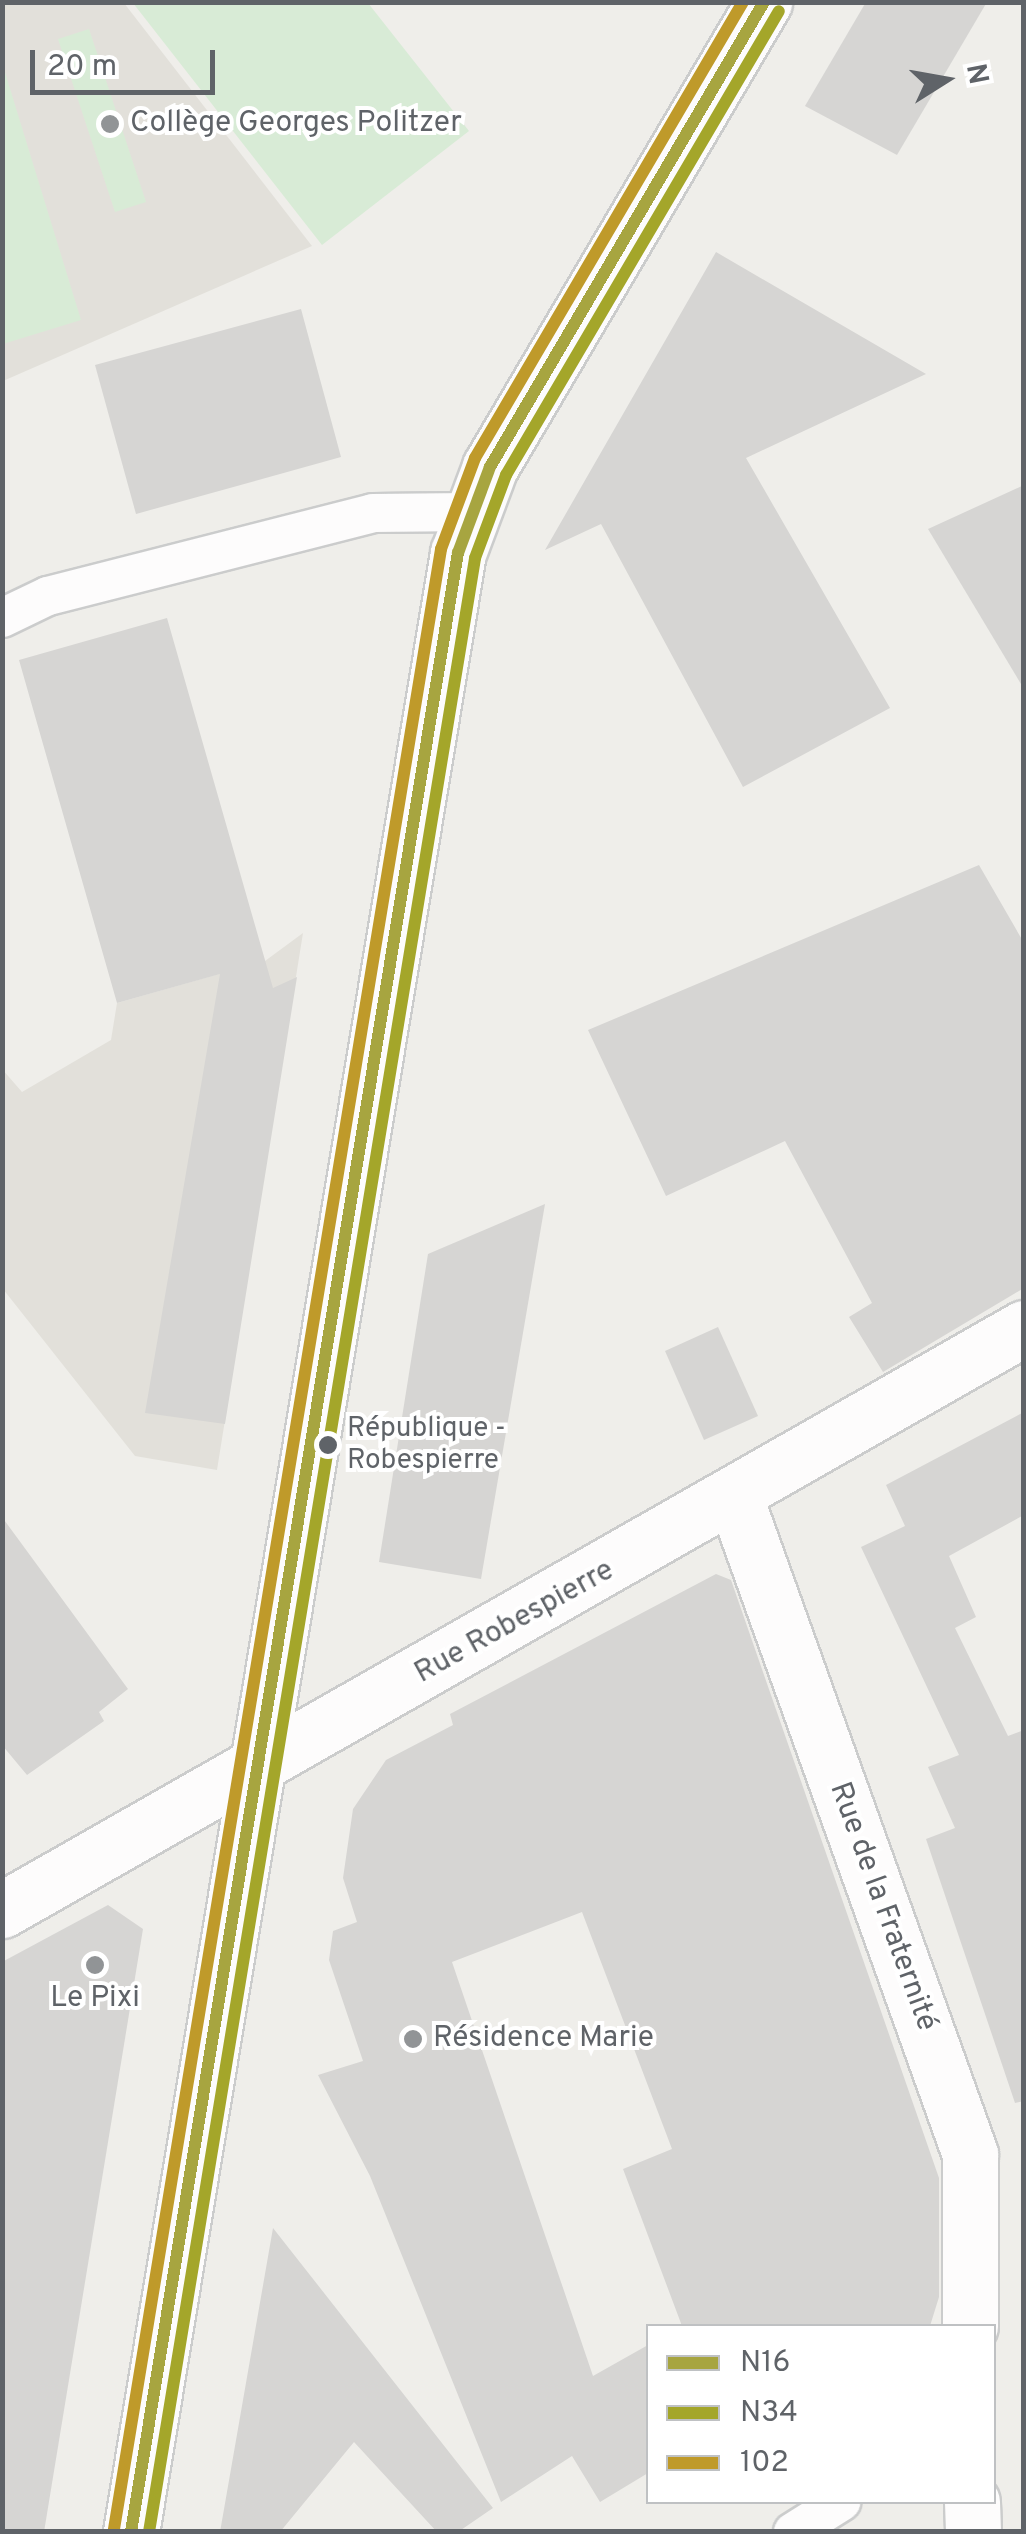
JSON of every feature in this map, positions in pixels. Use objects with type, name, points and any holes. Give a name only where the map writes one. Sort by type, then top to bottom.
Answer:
[{"type":"main road","points":[[131,2532],[468,512],[764,2]]},
{"type":"main road","name":"Rue Robespierre","points":[[2,1910],[735,1498],[1024,1328]]},
{"type":"main road","name":"Rue de la Fraternité","points":[[735,1498],[970,2154],[970,2324]]},
{"type":"main road","points":[[972,2504],[974,2532]]},
{"type":"lane","points":[[2,618],[48,596],[373,513],[468,512]]},
{"type":"lane","points":[[793,2532],[838,2504]]},
{"type":"shaded area","name":"Collège Georges Politzer","points":[[3,3],[124,3],[312,246],[3,381]]},
{"type":"shaded area","points":[[303,933],[217,1470],[135,1456],[3,1289],[2,1069],[22,1092],[111,1040],[117,1003],[265,961]]},
{"type":"green space","points":[[133,3],[368,3],[469,131],[322,245]]},
{"type":"green space","points":[[89,29],[146,202],[115,212],[58,39]]},
{"type":"green space","points":[[3,66],[81,320],[2,344]]},
{"type":"building","points":[[866,2],[987,2],[897,155],[805,106]]},
{"type":"building","points":[[716,252],[926,374],[746,458],[890,708],[743,787],[601,524],[545,550]]},
{"type":"building","points":[[301,309],[341,457],[136,514],[95,365]]},
{"type":"building","points":[[1024,485],[1024,689],[928,529]]},
{"type":"building","points":[[167,618],[273,988],[297,977],[225,1424],[145,1413],[220,974],[117,1003],[19,660]]},
{"type":"building","points":[[979,865],[1024,943],[1024,1288],[883,1372],[849,1317],[872,1303],[785,1141],[666,1196],[588,1030]]},
{"type":"building","points":[[545,1204],[481,1579],[379,1562],[428,1254]]},
{"type":"building","points":[[718,1327],[758,1416],[704,1440],[665,1351]]},
{"type":"building","points":[[1024,1412],[1024,1515],[949,1556],[976,1617],[955,1628],[1008,1736],[1024,1730],[1024,2101],[1015,2103],[926,1839],[955,1828],[928,1767],[959,1755],[861,1547],[905,1526],[886,1485]]},
{"type":"building","points":[[2,1517],[128,1689],[99,1712],[104,1721],[27,1775],[2,1745]]},
{"type":"building","points":[[716,1574],[731,1580],[939,2178],[939,2297],[931,2324],[681,2324],[623,2169],[672,2149],[582,1912],[452,1962],[593,2376],[646,2346],[646,2474],[600,2502],[572,2456],[501,2502],[370,2176],[318,2075],[363,2061],[329,1960],[333,1931],[357,1922],[343,1878],[353,1809],[386,1760],[453,1725],[450,1714]]},
{"type":"building","points":[[108,1905],[143,1929],[44,2532],[2,2532],[2,1962]]},
{"type":"building","points":[[273,2228],[493,2508],[458,2532],[437,2532],[354,2442],[280,2532],[220,2532]]},
{"type":"transit line","name":"102","points":[[114,2529],[441,549],[475,458],[743,2]]},
{"type":"transit line","name":"N16","points":[[131,2532],[458,553],[490,467],[764,2]]},
{"type":"transit line","name":"N34","points":[[149,2532],[475,558],[506,475],[779,11]]},
{"type":"place","name":"Collège Georges Politzer","points":[[110,124]]},
{"type":"place","name":"République - Robespierre","points":[[328,1445]]},
{"type":"place","name":"Le Pixi","points":[[95,1965]]},
{"type":"place","name":"Résidence Marie","points":[[413,2039]]}]
